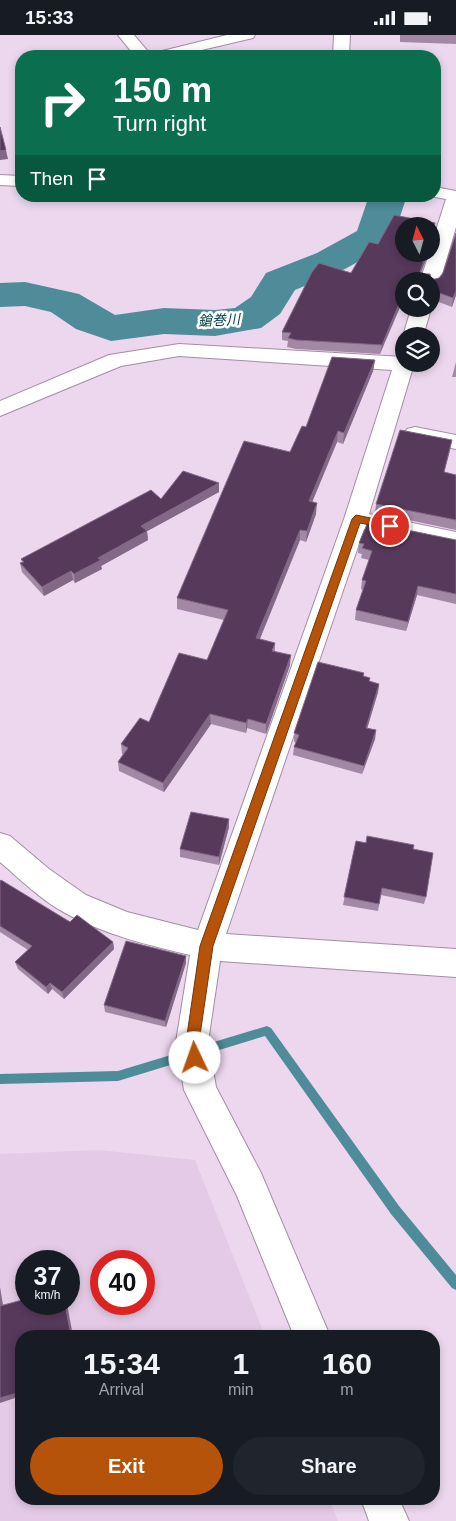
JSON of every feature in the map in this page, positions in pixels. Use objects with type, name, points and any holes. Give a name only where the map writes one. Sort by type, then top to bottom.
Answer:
[{"type":"street","points":[[126,35],[138,50]]},
{"type":"street","points":[[182,50],[247,35]]},
{"type":"street","points":[[342,35],[342,50]]},
{"type":"street","points":[[0,180],[15,181]]},
{"type":"street","points":[[433,272],[456,196],[441,193]]},
{"type":"street","points":[[0,409],[116,360],[180,350],[395,363]]},
{"type":"street","points":[[309,1330],[249,1185],[200,1090],[192,1042],[206,946],[356,519],[402,372]]},
{"type":"street","points":[[384,428],[456,442]]},
{"type":"street","points":[[356,519],[456,540]]},
{"type":"street","points":[[0,845],[39,878],[76,904],[122,925],[206,946],[456,963]]},
{"type":"street","points":[[383,1505],[390,1521]]},
{"type":"shaded area","points":[[99,1150],[195,1160],[263,1330],[15,1330],[15,1505],[331,1505],[338,1521],[0,1521],[0,1154]]},
{"type":"building","points":[[0,127],[6,150],[0,151]]},
{"type":"building","points":[[394,215],[404,217],[395,217],[395,263],[423,263],[420,272],[395,272],[395,314],[382,345],[296,340],[288,338],[291,333],[282,332],[312,272],[319,263],[351,273],[369,242],[378,244]]},
{"type":"building","points":[[456,233],[456,291],[453,298],[440,293],[440,277],[443,273]]},
{"type":"building","points":[[332,357],[375,360],[344,433],[338,431],[309,501],[317,503],[307,531],[300,530],[256,638],[275,643],[272,651],[291,655],[266,724],[248,719],[246,723],[210,714],[163,783],[118,762],[128,748],[121,744],[140,718],[149,722],[179,653],[207,660],[228,610],[177,598],[244,441],[290,452],[302,426],[306,427]]},
{"type":"building","points":[[400,430],[452,440],[444,472],[456,475],[456,520],[376,504]]},
{"type":"building","points":[[183,471],[219,483],[141,526],[147,531],[98,558],[101,560],[74,574],[71,571],[42,587],[20,563],[24,562],[21,559],[151,490],[161,499]]},
{"type":"building","points":[[368,522],[456,540],[456,594],[418,586],[408,622],[356,610],[366,581],[362,580],[372,551],[362,548],[364,544],[359,543]]},
{"type":"building","points":[[318,662],[364,673],[363,676],[370,678],[369,681],[379,684],[366,728],[376,730],[364,766],[294,747],[299,735],[294,733]]},
{"type":"building","points":[[191,812],[229,819],[219,857],[180,849]]},
{"type":"building","points":[[367,836],[414,845],[413,849],[433,853],[426,897],[382,888],[379,904],[344,897],[356,841],[366,843]]},
{"type":"building","points":[[1,880],[70,922],[77,915],[113,942],[62,992],[50,983],[46,987],[15,962],[32,946],[0,926]]},
{"type":"building","points":[[126,941],[186,956],[165,1021],[104,1005]]},
{"type":"building","points":[[15,1302],[15,1315],[67,1315],[70,1330],[15,1330],[15,1394],[0,1398],[0,1306]]},
{"type":"waterway","name":"鎗巻川","points":[[0,295],[25,294],[65,303],[91,320],[111,328],[164,321],[215,323],[246,319],[266,305],[280,282],[331,261],[374,237],[386,202]]},
{"type":"waterway","points":[[0,1079],[118,1076],[267,1031],[395,1210],[456,1284]]},
{"type":"route","points":[[195,1058],[192,1042],[206,946],[356,519],[390,526]]}]
